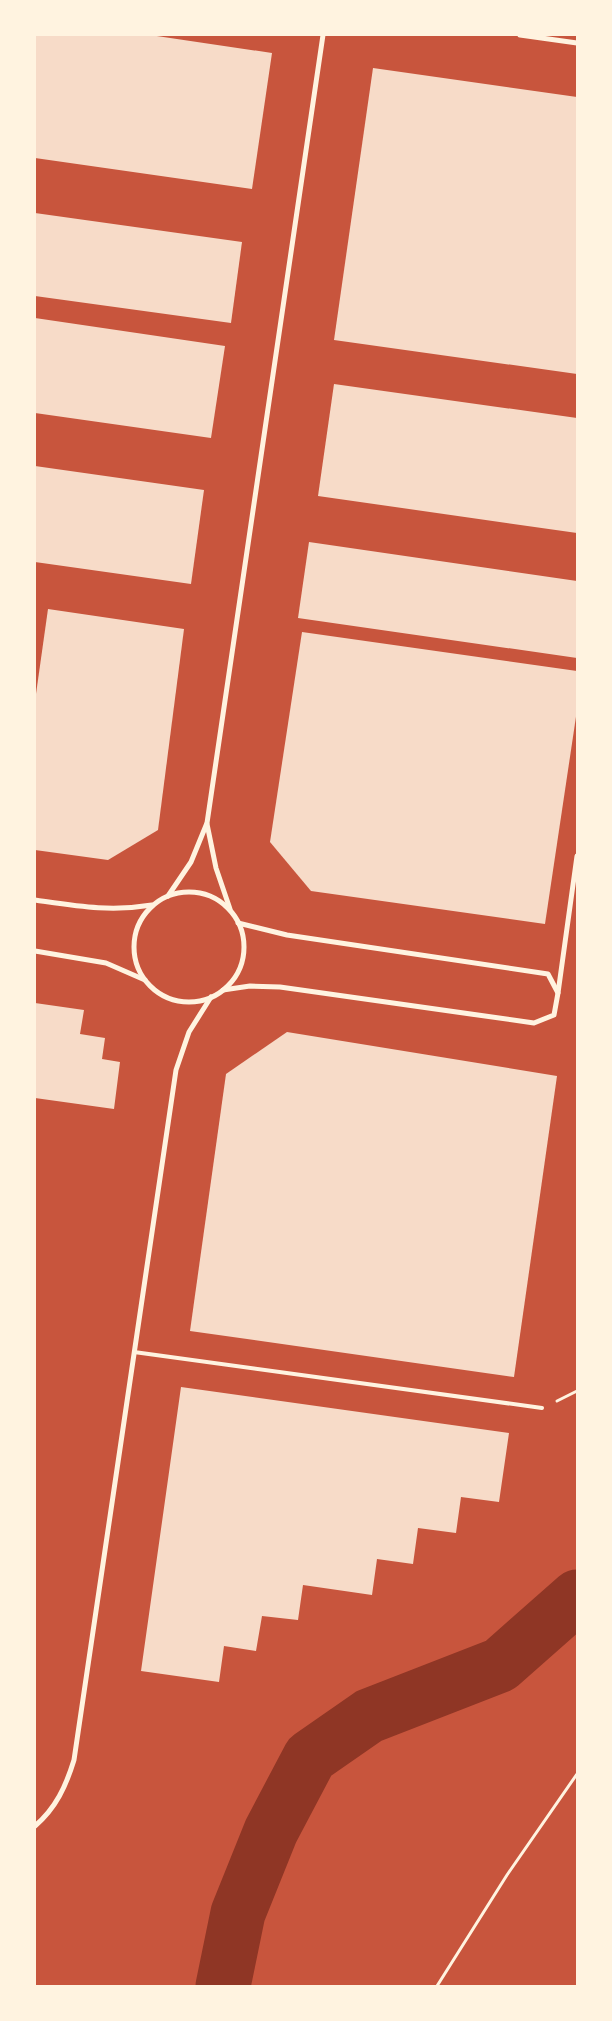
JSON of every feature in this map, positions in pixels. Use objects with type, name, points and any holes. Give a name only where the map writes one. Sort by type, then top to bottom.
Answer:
[{"type":"street","points":[[168,896],[191,862],[207,823],[323,35]]},
{"type":"street","points":[[520,35],[577,43]]},
{"type":"street","points":[[35,951],[106,963],[144,980],[158,992],[174,1000],[193,1002],[211,997],[223,990],[232,981],[242,959],[244,951],[243,936],[231,912],[216,868],[207,823]]},
{"type":"street","points":[[223,990],[250,986],[280,987],[534,1023],[554,1014],[577,856]]},
{"type":"street","points":[[35,900],[98,909],[127,910],[152,905],[168,896],[185,892],[202,893],[218,900],[231,912]]},
{"type":"street","points":[[144,980],[136,963],[135,933],[140,920],[152,905]]},
{"type":"street","points":[[238,923],[287,935],[548,974],[558,993]]},
{"type":"street","points":[[35,1826],[58,1801],[68,1781],[74,1760],[176,1070],[189,1032],[211,997]]},
{"type":"lane","points":[[134,1352],[542,1408]]},
{"type":"path","points":[[437,1986],[507,1875],[577,1774]]},
{"type":"building","points":[[35,35],[150,35],[272,53],[252,189],[35,158]]},
{"type":"building","points":[[373,68],[577,97],[577,374],[334,340]]},
{"type":"building","points":[[35,213],[242,242],[231,323],[35,296]]},
{"type":"building","points":[[35,318],[225,346],[211,438],[35,413]]},
{"type":"building","points":[[334,384],[577,418],[577,533],[318,496]]},
{"type":"building","points":[[35,466],[204,490],[191,584],[35,562]]},
{"type":"building","points":[[309,542],[577,581],[577,658],[298,618]]},
{"type":"building","points":[[48,609],[184,629],[158,830],[108,860],[35,850],[35,701]]},
{"type":"building","points":[[302,632],[577,671],[577,710],[545,924],[311,891],[270,842]]},
{"type":"building","points":[[35,1003],[84,1010],[80,1034],[105,1038],[102,1059],[120,1062],[114,1109],[35,1098]]},
{"type":"building","points":[[287,1032],[557,1076],[514,1377],[190,1331],[226,1074]]},
{"type":"building","points":[[181,1387],[509,1433],[499,1502],[461,1497],[456,1533],[418,1528],[413,1564],[377,1559],[372,1595],[303,1585],[298,1620],[262,1616],[256,1651],[224,1646],[219,1682],[141,1671]]},
{"type":"waterway","points":[[223,1986],[238,1913],[271,1831],[310,1757],[369,1716],[500,1665],[577,1597]]}]
